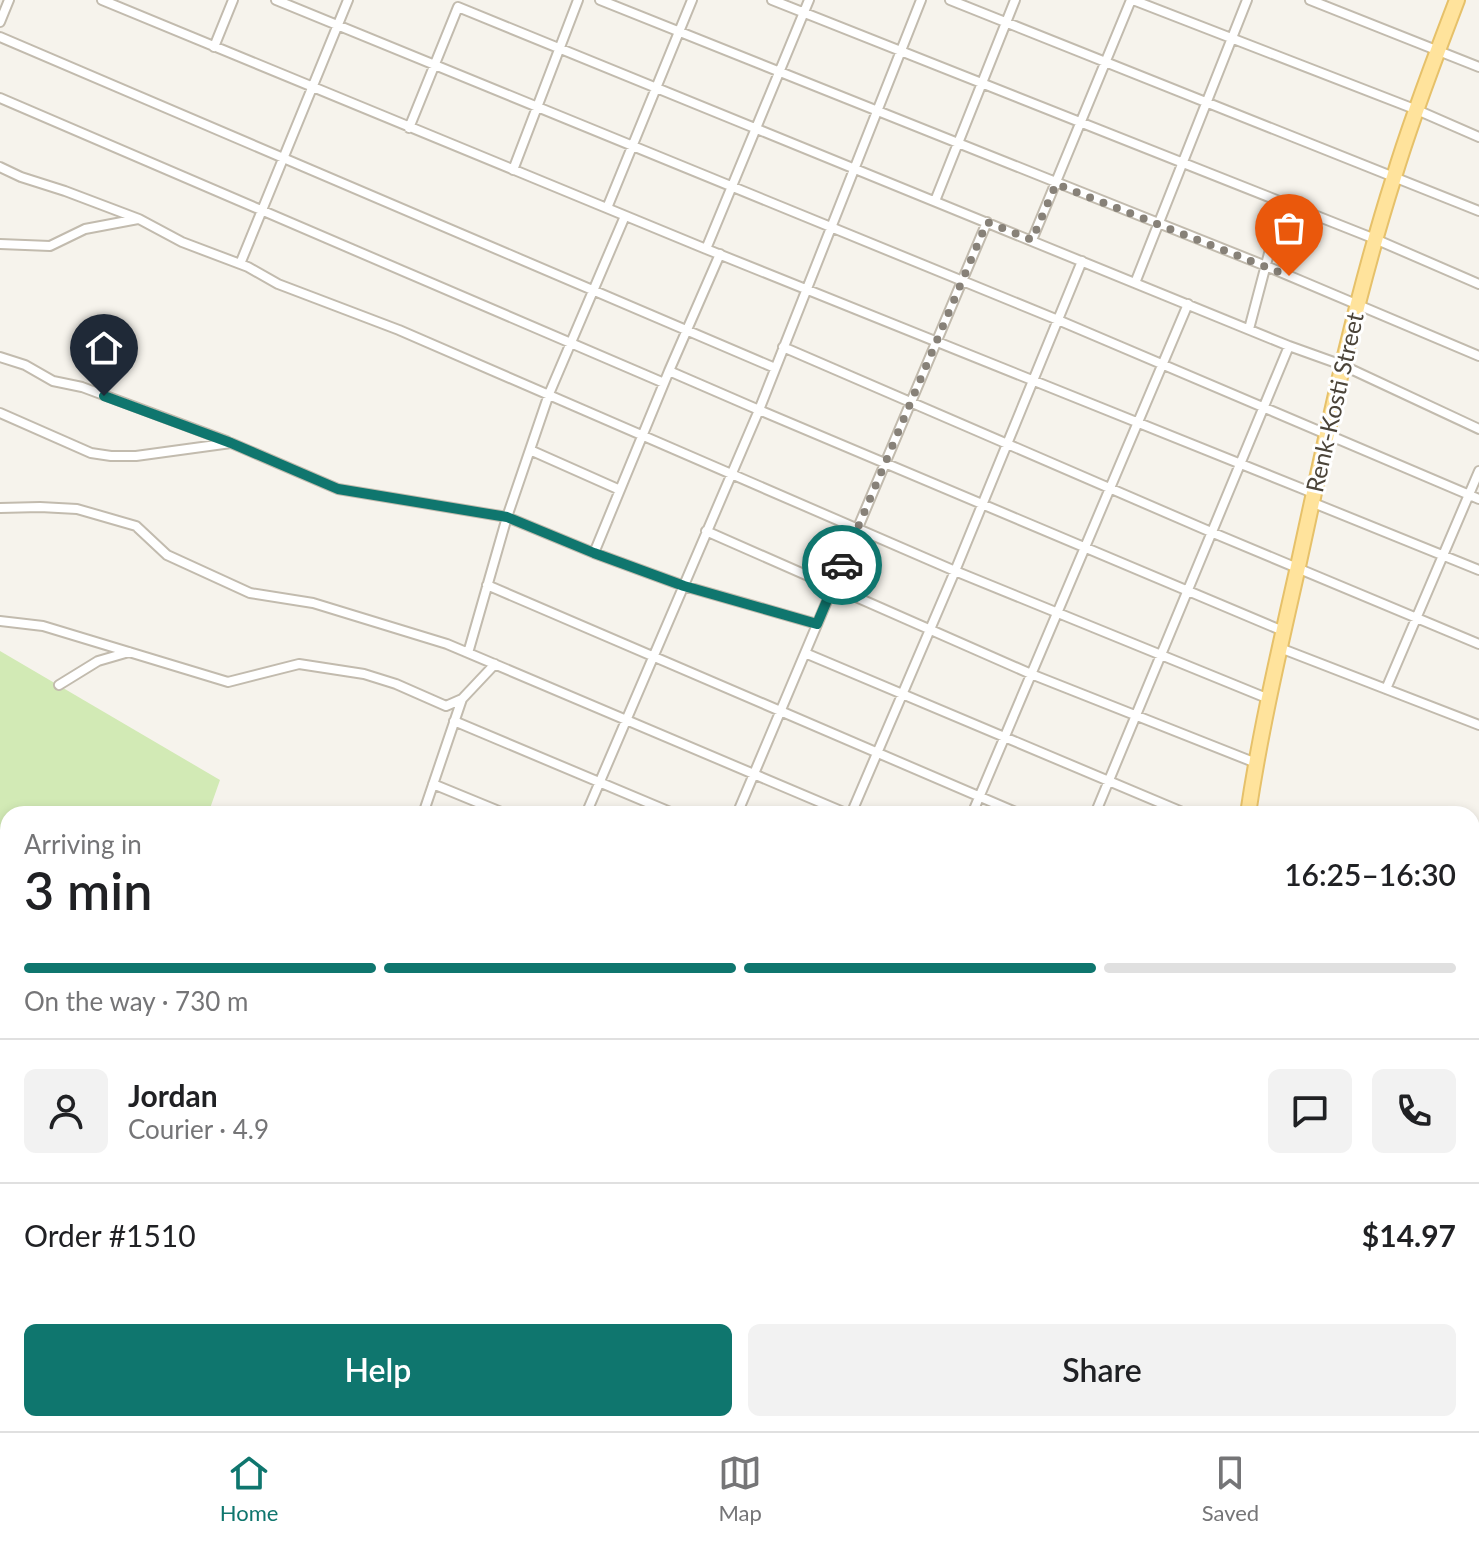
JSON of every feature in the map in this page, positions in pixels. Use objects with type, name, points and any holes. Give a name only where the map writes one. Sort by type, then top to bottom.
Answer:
[{"type":"main road","name":"Renk-Kosti Street","points":[[1249,806],[1325,432],[1357,304],[1394,175],[1457,0]]},
{"type":"street","points":[[0,22],[9,0]]},
{"type":"street","points":[[102,0],[118,3],[214,47],[409,128],[1240,465],[1479,570]]},
{"type":"street","points":[[214,47],[233,0]]},
{"type":"street","points":[[276,0],[1058,320],[1479,499]]},
{"type":"street","points":[[240,264],[348,0]]},
{"type":"street","points":[[513,170],[578,0]]},
{"type":"street","points":[[600,0],[1266,266],[1479,356]]},
{"type":"street","points":[[607,208],[692,0]]},
{"type":"street","points":[[772,0],[1375,239],[1479,284]]},
{"type":"street","points":[[706,249],[809,0]]},
{"type":"street","points":[[590,806],[759,410],[921,0]]},
{"type":"street","points":[[950,0],[1479,211]]},
{"type":"street","points":[[935,201],[1015,0]]},
{"type":"street","points":[[1032,240],[1132,0],[1479,137]]},
{"type":"street","points":[[1135,283],[1247,0]]},
{"type":"street","points":[[1310,0],[1479,67]]},
{"type":"street","points":[[409,128],[460,3],[756,129],[1342,365],[1479,429]]},
{"type":"street","points":[[0,37],[775,368]]},
{"type":"street","points":[[0,98],[664,383]]},
{"type":"street","points":[[0,167],[139,219],[182,242],[240,264],[278,284],[399,330],[955,571],[1269,699]]},
{"type":"street","points":[[1249,329],[1282,204]]},
{"type":"street","points":[[468,653],[507,517],[549,394],[625,216]]},
{"type":"street","points":[[0,244],[50,246],[85,229],[139,219]]},
{"type":"street","points":[[740,806],[987,222]]},
{"type":"street","points":[[594,553],[720,254]]},
{"type":"street","points":[[854,806],[955,571],[1082,261]]},
{"type":"street","points":[[975,806],[1188,304]]},
{"type":"street","points":[[1098,806],[1289,346]]},
{"type":"street","points":[[783,347],[1297,569],[1479,644]]},
{"type":"street","points":[[0,357],[25,365],[53,381],[82,387],[231,443],[338,489],[507,517],[684,586],[817,624]]},
{"type":"street","points":[[669,371],[1283,631]]},
{"type":"street","points":[[0,413],[91,453],[111,456],[136,456],[231,443]]},
{"type":"street","points":[[530,450],[620,490]]},
{"type":"street","points":[[1386,689],[1479,471]]},
{"type":"street","points":[[0,508],[77,509],[136,526],[167,555],[250,593],[313,603],[386,624],[468,653],[831,806]]},
{"type":"street","points":[[706,531],[1031,674],[1256,763]]},
{"type":"street","points":[[487,585],[1001,806]]},
{"type":"street","points":[[0,621],[43,626],[228,682],[299,664],[364,674],[446,706],[462,699],[495,664]]},
{"type":"street","points":[[1280,648],[1479,725]]},
{"type":"street","points":[[59,685],[98,661],[130,652]]},
{"type":"street","points":[[805,653],[1168,806]]},
{"type":"street","points":[[426,806],[462,699]]},
{"type":"street","points":[[454,721],[656,806]]},
{"type":"street","points":[[433,784],[487,806]]},
{"type":"green space","points":[[0,651],[220,780],[211,806],[0,806]]},
{"type":"way so far","points":[[842,565],[987,222],[1032,240],[1056,184],[1289,276]]},
{"type":"route","points":[[104,396],[231,443],[338,489],[507,517],[684,586],[817,624],[842,565]]}]
